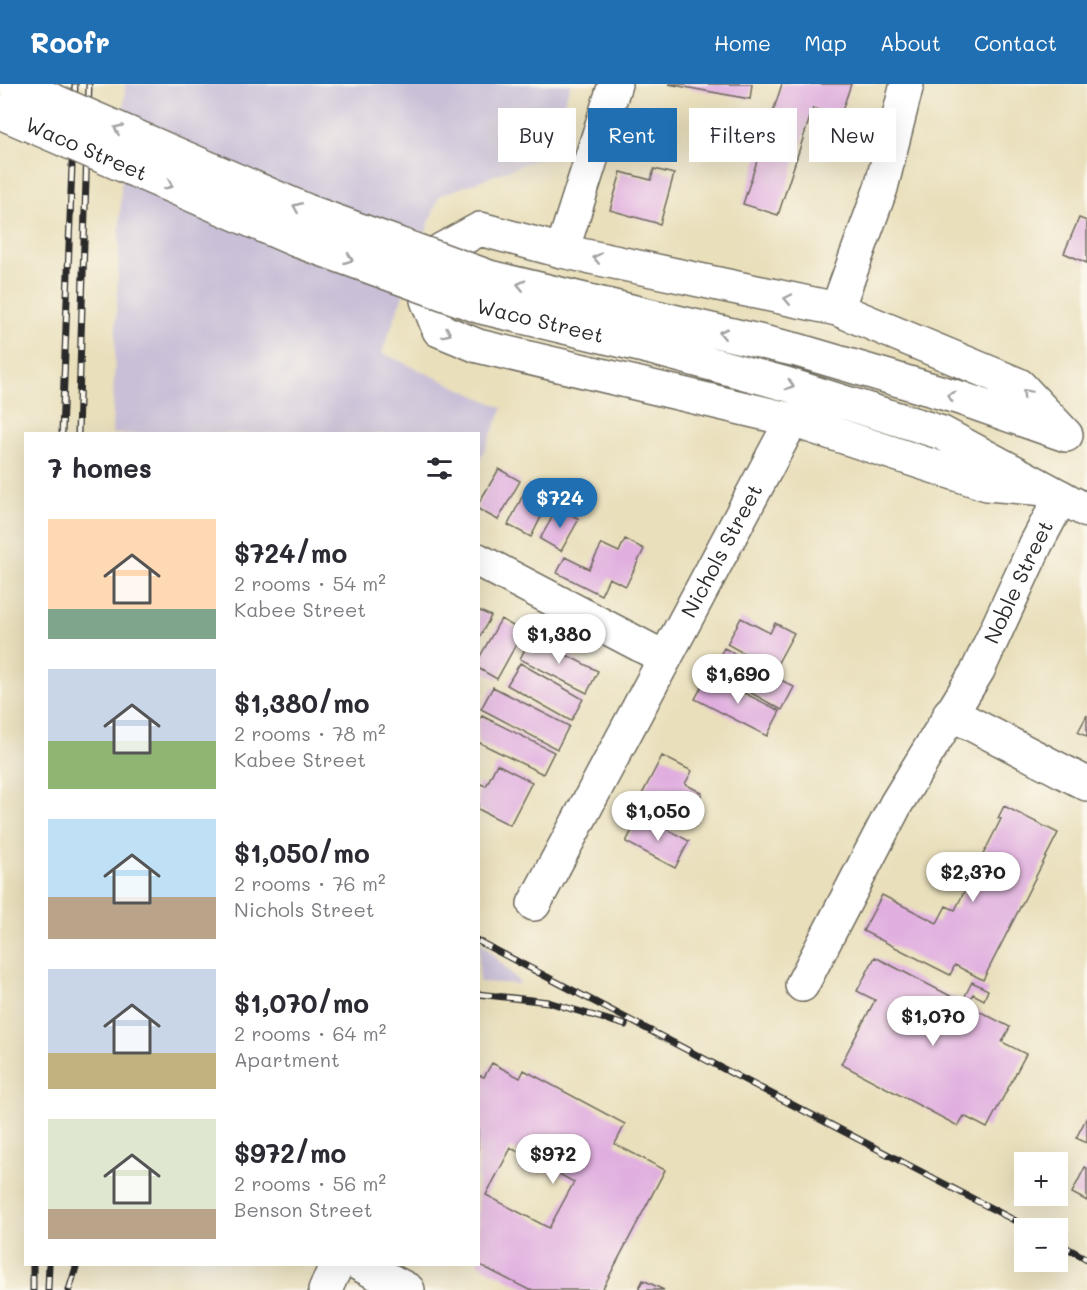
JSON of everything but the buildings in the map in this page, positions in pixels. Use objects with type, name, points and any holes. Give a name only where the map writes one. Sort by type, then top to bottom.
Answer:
[{"type":"main road","name":"Waco Street","points":[[15,84],[307,211],[489,277],[656,333],[786,384],[942,433],[1065,499]]},
{"type":"main road","points":[[562,251],[615,84]]},
{"type":"main road","points":[[837,309],[881,188],[907,84]]},
{"type":"main road","name":"Waco Street","points":[[0,112],[296,240],[481,307],[656,333],[797,350],[960,398],[1077,440]]},
{"type":"main road","points":[[1065,499],[987,484],[792,420],[478,346],[439,330],[427,300],[441,250],[480,229],[562,251],[837,309],[1019,385],[1077,440]]},
{"type":"main road","name":"Nichols Street","points":[[534,904],[792,420]]},
{"type":"main road","name":"Noble Street","points":[[802,985],[896,804],[978,670],[1036,544],[1065,499]]},
{"type":"main road","points":[[480,561],[665,658]]},
{"type":"main road","points":[[950,713],[1087,784]]},
{"type":"main road","points":[[325,1290],[336,1266]]},
{"type":"main road","points":[[363,1266],[408,1290]]},
{"type":"shaded area","points":[[125,84],[571,84],[562,108],[498,108],[498,162],[530,162],[439,196],[382,353],[503,408],[480,460],[480,432],[112,432]]},
{"type":"shaded area","points":[[480,941],[521,984],[480,982]]},
{"type":"railway","points":[[62,432],[75,84]]},
{"type":"railway","points":[[78,432],[89,84]]},
{"type":"railway","points":[[480,942],[1014,1220]]},
{"type":"railway","points":[[480,994],[548,1002],[625,1025]]},
{"type":"railway","points":[[1068,1249],[1087,1259]]},
{"type":"railway","points":[[33,1266],[33,1290]]},
{"type":"railway","points":[[48,1290],[49,1266]]},
{"type":"railway","points":[[69,1290],[76,1266]]}]
